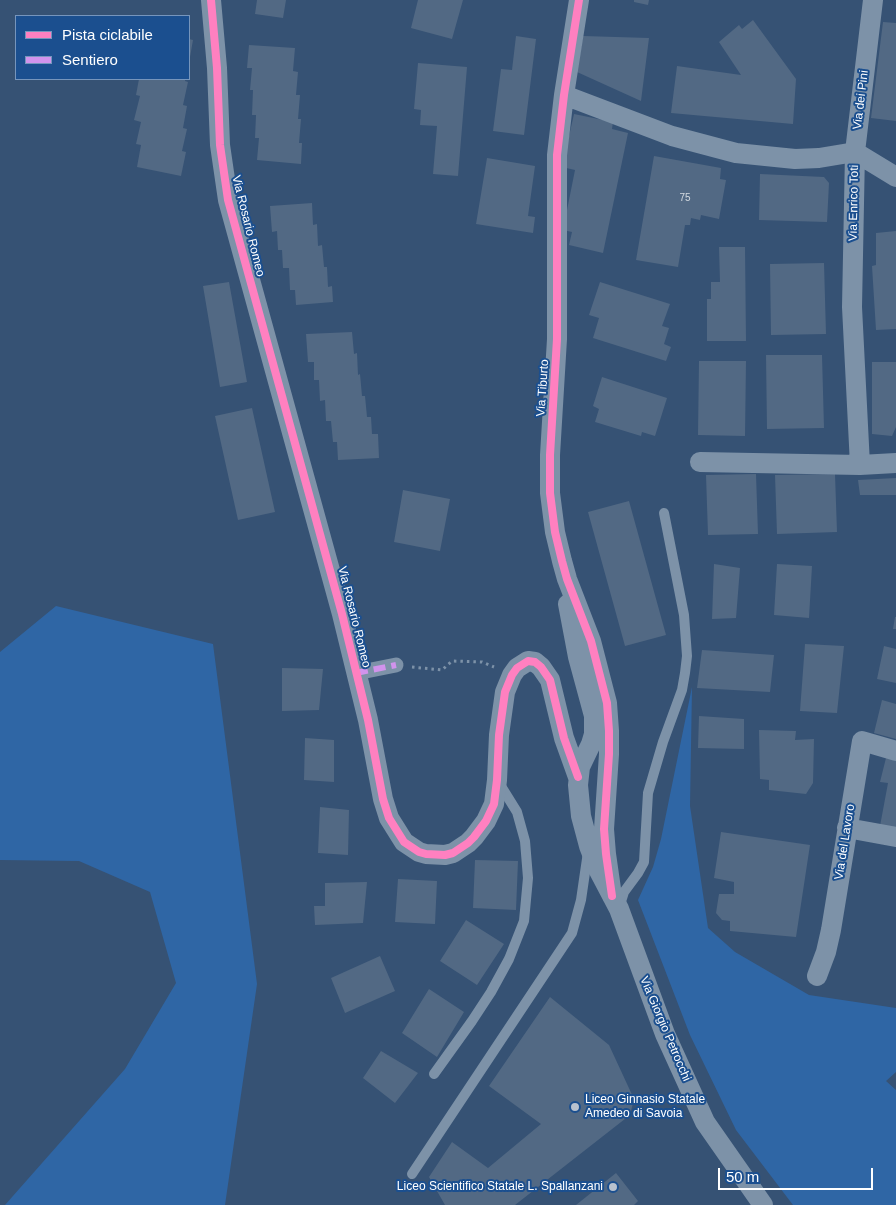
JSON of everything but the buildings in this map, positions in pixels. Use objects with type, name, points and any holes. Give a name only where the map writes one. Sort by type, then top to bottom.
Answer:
[{"type":"street","name":"Via Rosario Romeo","points":[[211,0],[217,68],[220,145],[228,200],[318,526],[356,673],[386,809],[393,828],[404,842],[418,852],[436,855],[453,853],[474,836],[491,813],[497,780],[499,735],[505,692],[512,675]]},
{"type":"street","name":"Via Tiburto","points":[[579,0],[564,95],[556,174],[557,339],[550,473],[553,517],[567,579],[585,626],[603,684],[609,723],[609,770]]},
{"type":"street","name":"Via dei Pini","points":[[855,152],[873,0]]},
{"type":"street","name":"Via Enrico Toti","points":[[564,95],[688,142],[730,152],[754,156],[795,158],[819,158],[855,152],[852,307],[860,465]]},
{"type":"street","points":[[855,152],[896,177]]},
{"type":"street","points":[[700,462],[860,465],[896,463]]},
{"type":"street","points":[[567,579],[571,627],[594,716],[594,734],[581,769]]},
{"type":"street","points":[[512,675],[516,668],[528,661],[535,662],[546,672],[550,680],[564,738],[581,769]]},
{"type":"street","points":[[356,673],[396,665]]},
{"type":"street","name":"Via del Lavoro","points":[[817,976],[829,940],[862,741],[896,751]]},
{"type":"street","points":[[581,769],[609,770]]},
{"type":"street","name":"Via Giorgio Petrocchi","points":[[581,769],[580,807],[589,846],[616,903],[664,1034],[705,1122],[763,1205]]},
{"type":"street","name":"Via Giorgio Petrocchi","points":[[609,770],[604,813],[606,854],[616,903]]},
{"type":"street","points":[[580,807],[604,813]]},
{"type":"street","points":[[847,828],[896,837]]},
{"type":"lane","points":[[616,903],[644,862],[648,793],[663,742],[682,690],[686,665],[686,634],[683,607],[664,514]]},
{"type":"lane","points":[[434,1074],[491,992],[509,959],[524,921],[528,878],[525,841],[515,807],[497,780]]},
{"type":"lane","points":[[412,1174],[572,933],[581,900],[589,846]]},
{"type":"path","points":[[396,665],[442,670],[452,661],[482,662],[512,675]]},
{"type":"shaded area","points":[[56,606],[213,644],[257,984],[225,1205],[5,1205],[125,1069],[176,983],[150,892],[79,861],[0,860],[0,652]]},
{"type":"shaded area","points":[[692,687],[690,806],[708,928],[735,952],[809,995],[896,1008],[896,1072],[886,1081],[896,1090],[896,1205],[793,1205],[736,1130],[690,1035],[638,900],[653,867],[661,839]]},
{"type":"marked path","points":[[356,673],[396,665]]},
{"type":"cycle path","points":[[211,0],[217,68],[220,145],[228,200],[342,614],[368,720],[383,799],[389,818],[404,842],[419,852],[426,854],[445,855],[453,853],[474,837],[486,821],[494,804],[499,735],[505,692],[517,668],[528,661],[535,662],[541,667],[550,680],[564,738],[578,777]]},
{"type":"cycle path","points":[[579,0],[564,95],[557,155],[557,339],[550,455],[550,493],[555,532],[562,561],[591,641],[607,703],[609,754],[604,829],[612,896]]},
{"type":"place","name":"Liceo Ginnasio Statale Amedeo di Savoia","points":[[575,1107]]},
{"type":"place","name":"Liceo Scientifico Statale L. Spallanzani","points":[[613,1187]]}]
